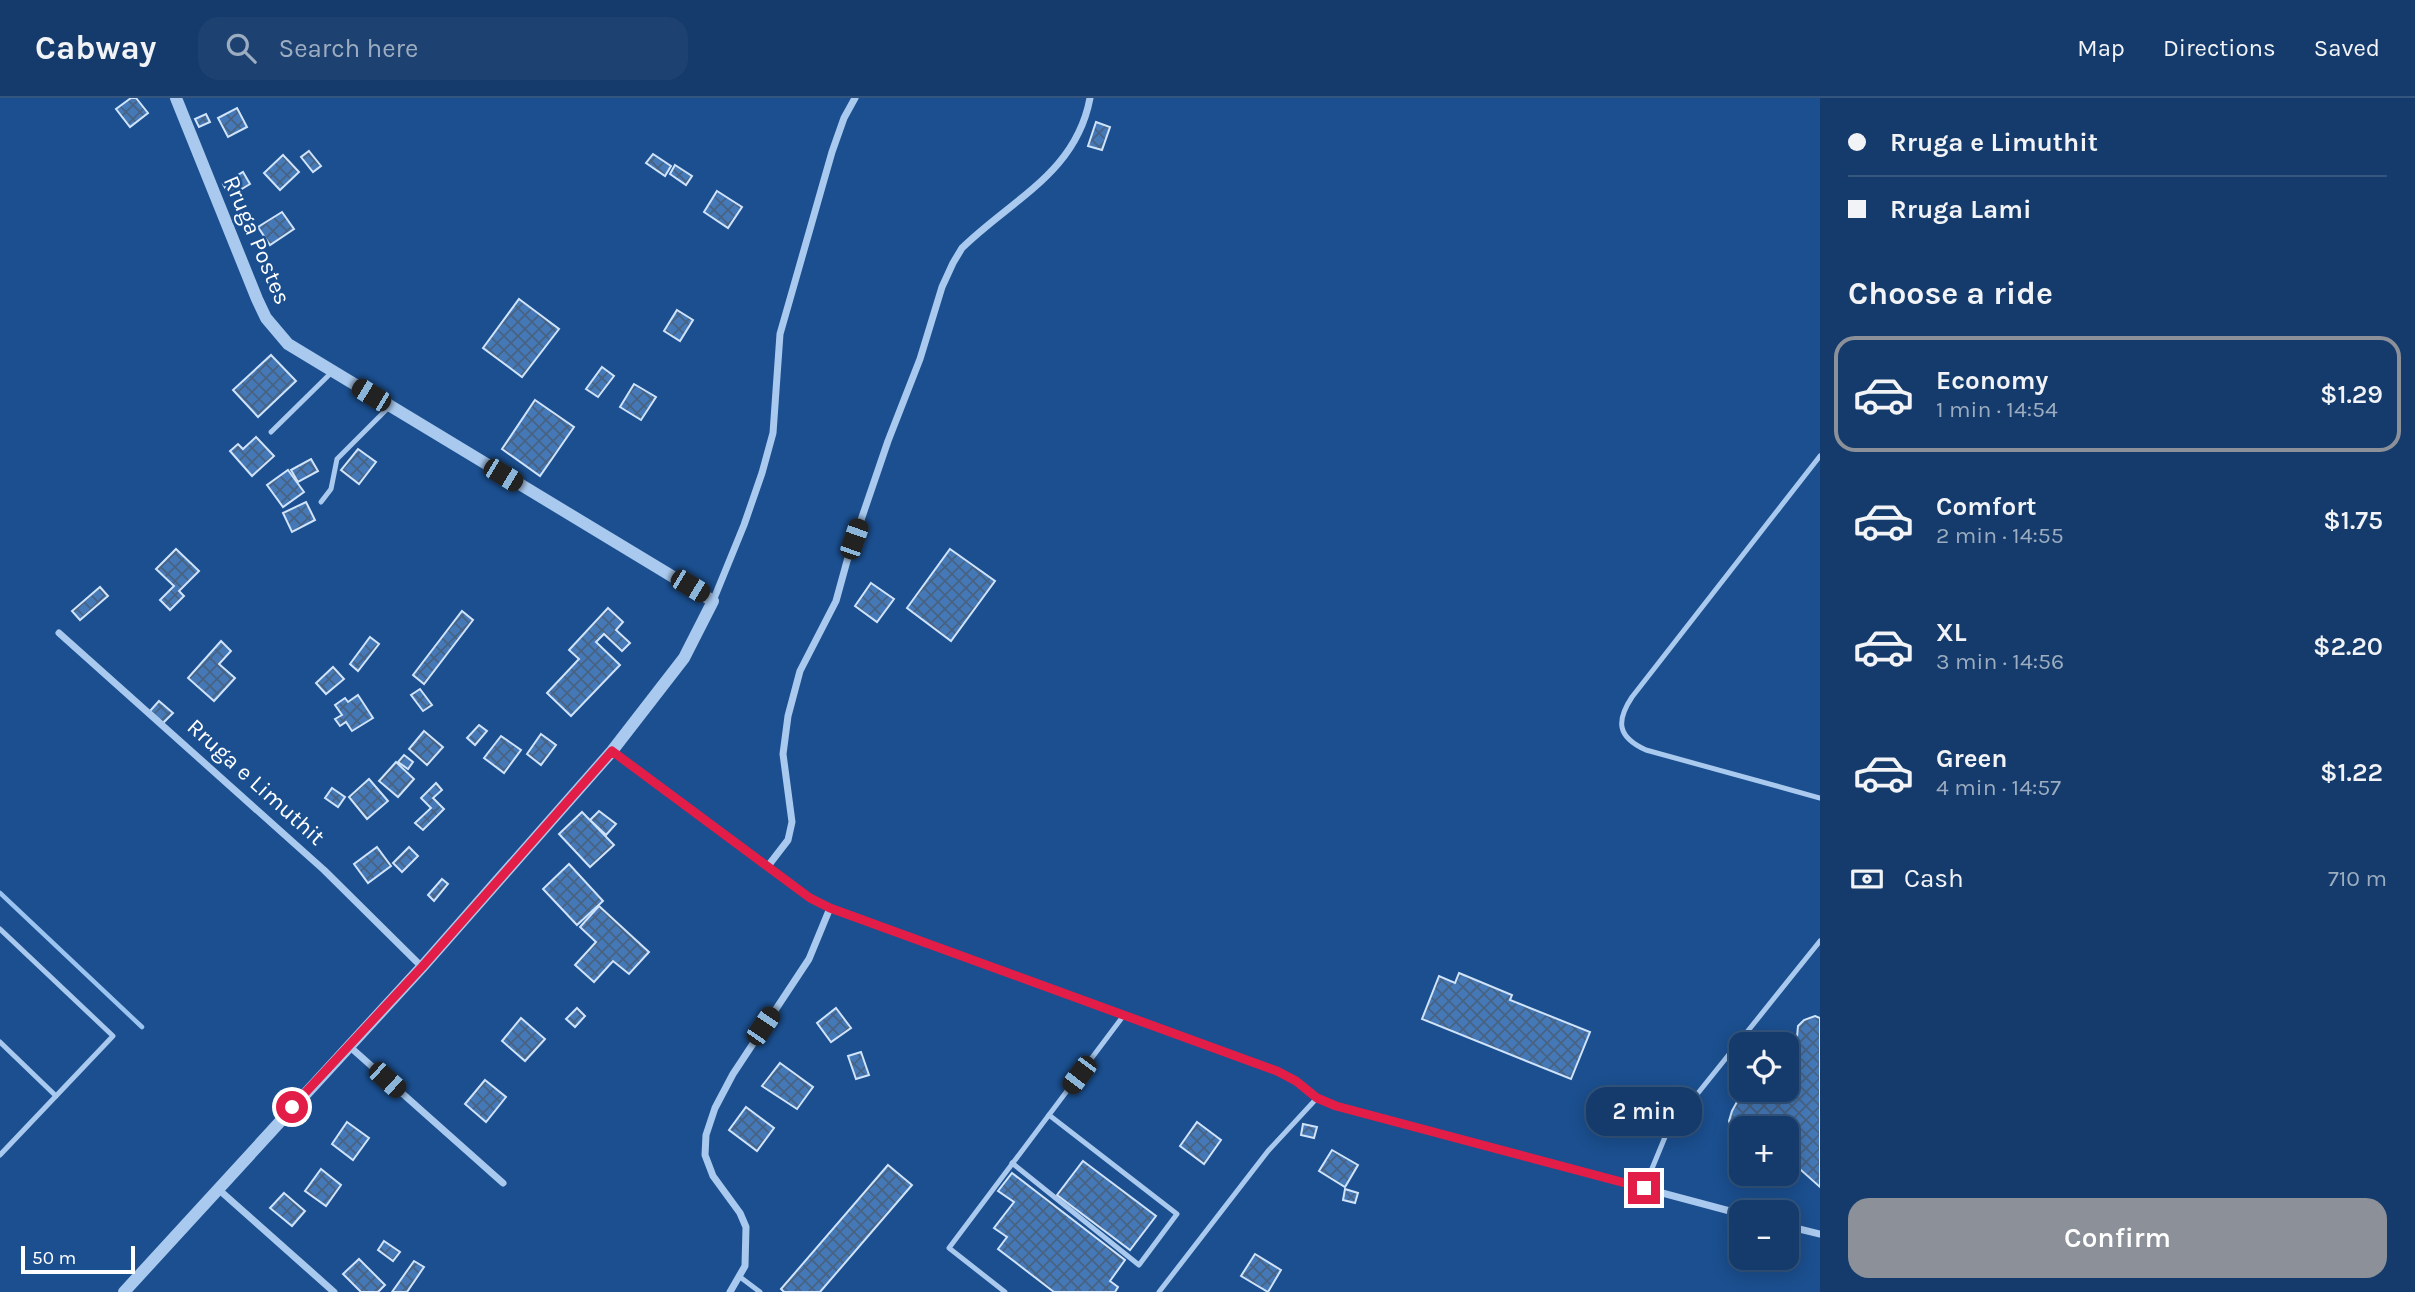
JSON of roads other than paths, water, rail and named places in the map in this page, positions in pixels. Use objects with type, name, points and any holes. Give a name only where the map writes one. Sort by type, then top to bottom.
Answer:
[{"type":"street","name":"Rruga Postes","points":[[176,98],[267,318],[288,344],[713,601]]},
{"type":"street","points":[[124,1292],[422,967],[612,751],[684,658],[713,601],[762,473],[773,433],[780,334],[832,152],[844,118],[855,98]]},
{"type":"street","points":[[768,866],[788,840],[792,822],[783,754],[788,716],[800,671],[836,601],[847,561],[888,441],[920,359],[942,287],[962,248],[1053,173],[1065,158],[1081,132],[1090,98]]},
{"type":"street","name":"Rruga e Limuthit","points":[[58,634],[324,870],[422,967]]},
{"type":"street","points":[[612,751],[810,898],[830,908],[1277,1071],[1296,1081],[1317,1098],[1361,1114],[1729,1211]]},
{"type":"street","points":[[730,1292],[745,1266],[746,1227],[740,1213],[713,1176],[705,1155],[706,1135],[715,1108],[733,1074],[809,959],[830,908]]},
{"type":"street","points":[[349,1046],[503,1183]]},
{"type":"street","points":[[217,1188],[334,1292]]},
{"type":"street","points":[[1799,1229],[1820,1234]]},
{"type":"lane","points":[[271,432],[332,372]]},
{"type":"lane","points":[[321,502],[331,489],[337,459],[390,406]]},
{"type":"lane","points":[[1820,456],[1632,697],[1620,719],[1621,729],[1635,745],[1646,750],[1820,798]]},
{"type":"lane","points":[[0,929],[113,1036],[0,1155]]},
{"type":"lane","points":[[1644,1188],[1665,1137],[1678,1118],[1820,941]]},
{"type":"lane","points":[[1005,1292],[949,1248],[1124,1015]]},
{"type":"lane","points":[[0,1042],[56,1096]]},
{"type":"lane","points":[[1159,1292],[1268,1151],[1317,1098]]},
{"type":"lane","points":[[1012,1163],[1139,1265],[1177,1214],[1049,1115]]},
{"type":"lane","points":[[740,1277],[760,1292]]},
{"type":"waterway","points":[[0,893],[142,1027]]}]
